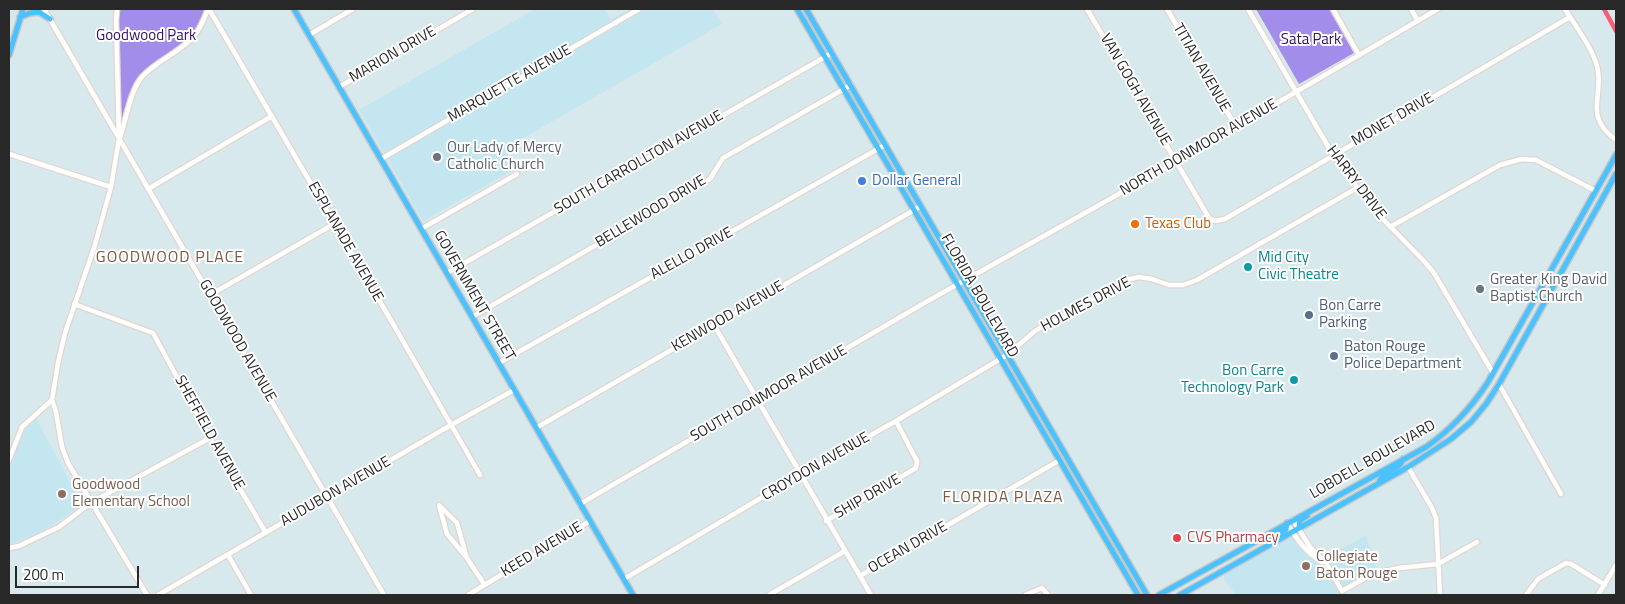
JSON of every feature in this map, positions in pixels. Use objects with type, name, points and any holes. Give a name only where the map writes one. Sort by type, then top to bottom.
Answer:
[{"type":"main road","points":[[9,55],[23,9]]},
{"type":"main road","name":"GOVERNMENT STREET","points":[[294,9],[624,579],[631,595]]},
{"type":"main road","name":"FLORIDA BOULEVARD","points":[[797,9],[1138,595]]},
{"type":"main road","name":"FLORIDA BOULEVARD","points":[[806,9],[1147,595]]},
{"type":"main road","points":[[20,17],[39,12],[50,19]]},
{"type":"main road","name":"LOBDELL BOULEVARD","points":[[1159,595],[1426,447],[1453,426],[1476,400],[1493,373],[1616,155]]},
{"type":"main road","name":"LOBDELL BOULEVARD","points":[[1180,595],[1408,466],[1452,439],[1471,422],[1499,384],[1616,175]]},
{"type":"main road","points":[[1539,291],[1548,296]]},
{"type":"main road","points":[[965,298],[969,297],[983,313]]},
{"type":"main road","points":[[1493,373],[1499,384]]},
{"type":"main road","points":[[1379,483],[1384,475],[1400,465],[1403,459],[1408,466]]},
{"type":"main road","points":[[1299,528],[1300,520],[1318,510],[1321,504]]},
{"type":"main road","points":[[1088,509],[1095,505]]},
{"type":"main road","points":[[1268,545],[1271,540],[1286,530],[1287,523]]},
{"type":"street","name":"GOODWOOD AVENUE","points":[[44,9],[384,595]]},
{"type":"street","points":[[117,9],[119,139]]},
{"type":"street","points":[[147,595],[68,463],[62,446],[52,400],[58,362],[74,304],[94,248],[111,188],[119,139],[134,90],[142,77],[155,65],[186,45],[203,22],[208,9]]},
{"type":"street","name":"ESPLANADE AVENUE","points":[[208,9],[480,475]]},
{"type":"street","points":[[309,35],[353,9]]},
{"type":"street","name":"MARION DRIVE","points":[[339,86],[473,9]]},
{"type":"street","name":"MARQUETTE AVENUE","points":[[381,160],[639,9]]},
{"type":"street","name":"VAN GOGH AVENUE","points":[[1087,9],[1209,218],[1215,221]]},
{"type":"street","name":"TITIAN AVENUE","points":[[1166,9],[1236,127]]},
{"type":"street","name":"HARRY DRIVE","points":[[1248,9],[1333,155],[1375,211],[1423,260],[1438,280],[1493,373]]},
{"type":"street","points":[[1333,9],[1359,54]]},
{"type":"street","points":[[1412,9],[1418,21]]},
{"type":"street","name":"NORTH DONMOOR AVENUE","points":[[957,284],[1176,162],[1438,9]]},
{"type":"street","points":[[1565,9],[1593,55],[1599,77],[1596,106],[1598,116],[1604,128],[1616,140]]},
{"type":"street","name":"MONET DRIVE","points":[[1215,221],[1225,219],[1570,17]]},
{"type":"street","name":"SOUTH CARROLLTON AVENUE","points":[[447,273],[832,53]]},
{"type":"street","name":"BELLEWOOD DRIVE","points":[[472,316],[710,179],[723,158],[851,85]]},
{"type":"street","points":[[148,189],[272,116]]},
{"type":"street","name":"ALELLO DRIVE","points":[[499,363],[886,145]]},
{"type":"street","points":[[9,154],[111,188]]},
{"type":"street","points":[[1390,227],[1500,165],[1522,159],[1536,160],[1596,191]]},
{"type":"street","points":[[1607,172],[1616,175]]},
{"type":"street","points":[[421,229],[517,174]]},
{"type":"street","name":"HOLMES DRIVE","points":[[1007,355],[1033,333],[1126,280],[1139,277],[1169,285],[1183,285],[1197,280],[1357,188]]},
{"type":"street","name":"KENWOOD AVENUE","points":[[536,428],[921,206]]},
{"type":"street","points":[[210,295],[334,224]]},
{"type":"street","name":"SOUTH DONMOOR AVENUE","points":[[580,504],[957,284]]},
{"type":"street","name":"SHEFFIELD AVENUE","points":[[74,304],[153,333],[210,438],[266,532]]},
{"type":"street","points":[[714,325],[871,595]]},
{"type":"street","name":"CROYDON AVENUE","points":[[624,579],[1007,355]]},
{"type":"street","points":[[1499,384],[1561,494]]},
{"type":"street","name":"AUDUBON AVENUE","points":[[158,595],[451,424],[514,390]]},
{"type":"street","points":[[9,460],[22,428],[52,400]]},
{"type":"street","name":"SHIP DRIVE","points":[[826,520],[916,468],[917,461],[896,421]]},
{"type":"street","points":[[9,548],[19,546],[59,527],[92,502],[210,438]]},
{"type":"street","name":"OCEAN DRIVE","points":[[860,576],[1060,460]]},
{"type":"street","points":[[1408,466],[1436,518],[1440,595]]},
{"type":"street","points":[[467,558],[456,523],[439,505],[447,534],[467,558],[484,584]]},
{"type":"street","points":[[1293,520],[1310,547],[1326,563],[1342,591],[1369,576],[1381,572],[1438,564],[1477,542]]},
{"type":"street","name":"KEED AVENUE","points":[[468,595],[590,522]]},
{"type":"street","points":[[1287,523],[1309,553],[1326,563]]},
{"type":"street","points":[[769,595],[845,551]]},
{"type":"street","points":[[228,555],[251,595]]},
{"type":"street","points":[[1526,595],[1538,579],[1566,563],[1604,585]]},
{"type":"street","points":[[1598,595],[1616,566]]},
{"type":"street","points":[[1025,595],[1042,588],[1048,595]]},
{"type":"shaded area","points":[[535,9],[604,9],[611,19],[630,9],[713,9],[722,24],[504,149],[515,169],[423,221],[359,110]]},
{"type":"shaded area","points":[[36,418],[83,506],[36,535],[9,544],[9,465],[24,428]]},
{"type":"shaded area","name":"Collegiate Baton Rouge","points":[[1366,535],[1377,570],[1364,575],[1339,590],[1341,595],[1236,595],[1224,579],[1226,572],[1287,537],[1294,538],[1317,563]]},
{"type":"green space","name":"Goodwood Park","points":[[120,9],[205,10],[199,27],[185,43],[142,75],[121,127],[119,127],[120,67],[118,21]]},
{"type":"green space","name":"Sata Park","points":[[1256,9],[1329,9],[1354,53],[1299,84]]},
{"type":"waterway","points":[[1604,9],[1616,31]]},
{"type":"place","name":"Our Lady of Mercy Catholic Church","points":[[437,157]]},
{"type":"place","name":"Dollar General","points":[[862,181]]},
{"type":"place","name":"Texas Club","points":[[1135,224]]},
{"type":"place","name":"Mid City Civic Theatre","points":[[1248,267]]},
{"type":"place","name":"Greater King David Baptist Church","points":[[1480,289]]},
{"type":"place","name":"Bon Carre Parking","points":[[1309,315]]},
{"type":"place","name":"Baton Rouge Police Department","points":[[1334,356]]},
{"type":"place","name":"Bon Carre Technology Park","points":[[1294,380]]},
{"type":"place","name":"Goodwood Elementary School","points":[[62,494]]},
{"type":"place","name":"CVS Pharmacy","points":[[1177,538]]},
{"type":"place","name":"Collegiate Baton Rouge","points":[[1306,566]]},
{"type":"district","name":"GOODWOOD PLACE","points":[[170,258]]},
{"type":"district","name":"FLORIDA PLAZA","points":[[1003,498]]}]
